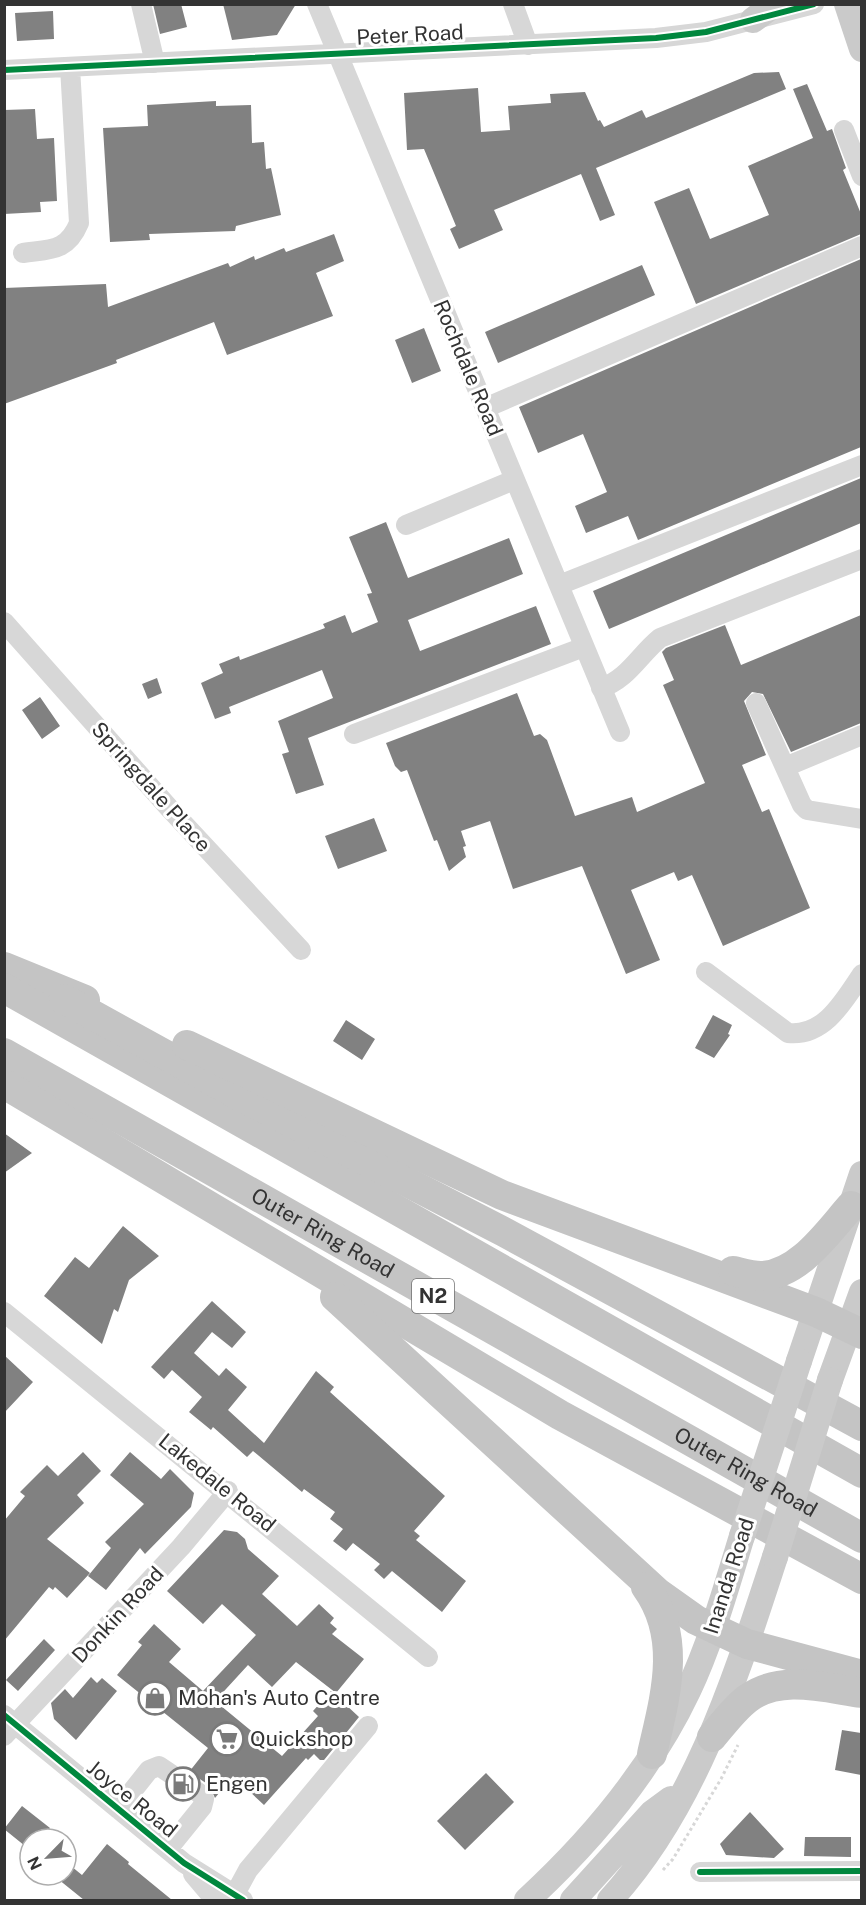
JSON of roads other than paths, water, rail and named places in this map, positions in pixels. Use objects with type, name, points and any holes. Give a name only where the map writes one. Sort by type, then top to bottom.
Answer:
[{"type":"highway","points":[[9,976],[143,1024],[502,1195],[816,1312],[856,1331]]},
{"type":"highway","points":[[9,976],[504,1232],[861,1425]]},
{"type":"highway","name":"N2","points":[[9,976],[861,1473]]},
{"type":"highway","name":"Outer Ring Road","points":[[4,1053],[861,1538]]},
{"type":"highway","points":[[4,1084],[560,1415],[861,1579]]},
{"type":"highway","points":[[683,1263],[761,1276],[785,1269],[801,1259],[851,1206]]},
{"type":"highway","points":[[270,1244],[357,1317],[658,1593],[712,1629],[747,1644],[861,1675]]},
{"type":"highway","points":[[633,1569],[655,1600],[664,1619],[669,1645],[668,1670],[652,1754]]},
{"type":"highway","points":[[726,1738],[748,1698],[770,1687],[791,1683],[861,1693]]},
{"type":"main road","points":[[753,20],[775,4]]},
{"type":"main road","points":[[847,4],[861,49]]},
{"type":"main road","name":"Inanda Road","points":[[527,1900],[581,1847],[613,1810],[652,1754],[687,1692],[712,1629],[861,1174]]},
{"type":"main road","name":"Inanda Road","points":[[610,1900],[654,1840],[686,1787],[726,1738],[747,1644],[830,1380],[856,1331],[861,1293]]},
{"type":"main road","points":[[573,1900],[652,1813],[686,1787]]},
{"type":"main road","points":[[628,1900],[639,1887],[682,1811],[686,1787]]},
{"type":"street","points":[[141,4],[155,63]]},
{"type":"street","name":"Rochdale Road","points":[[317,4],[620,732]]},
{"type":"street","points":[[513,4],[528,45]]},
{"type":"street","name":"Peter Road","points":[[4,70],[656,38],[706,32],[814,4]]},
{"type":"street","points":[[23,253],[63,247],[79,224],[70,67]]},
{"type":"street","points":[[844,130],[861,176]]},
{"type":"street","points":[[485,408],[861,246]]},
{"type":"street","points":[[559,585],[861,465]]},
{"type":"street","points":[[406,525],[514,480]]},
{"type":"street","points":[[601,688],[615,683],[626,674],[647,648],[678,628],[861,559]]},
{"type":"street","name":"Springdale Place","points":[[4,622],[170,809],[301,950]]},
{"type":"street","points":[[354,734],[584,647]]},
{"type":"street","points":[[756,703],[802,805],[807,810],[861,819]]},
{"type":"street","points":[[785,767],[861,735]]},
{"type":"street","points":[[706,972],[788,1033],[799,1035],[816,1029],[828,1019],[861,974]]},
{"type":"street","name":"Lakedale Road","points":[[4,1312],[228,1491],[428,1657]]},
{"type":"street","name":"Donkin Road","points":[[8,1725],[181,1547],[228,1491]]},
{"type":"street","name":"Joyce Road","points":[[8,1725],[168,1849],[184,1863],[215,1900]]},
{"type":"street","points":[[239,1897],[248,1870],[368,1726]]},
{"type":"street","points":[[118,1809],[149,1770],[159,1766],[202,1795],[204,1799],[202,1807],[168,1849]]},
{"type":"street","name":"Joyce Road","points":[[184,1863],[239,1897]]},
{"type":"street","points":[[700,1872],[861,1871]]},
{"type":"place","name":"Mohan's Auto Centre","points":[[155,1698]]},
{"type":"place","name":"Quickshop","points":[[227,1739]]},
{"type":"place","name":"Engen","points":[[183,1784]]}]
